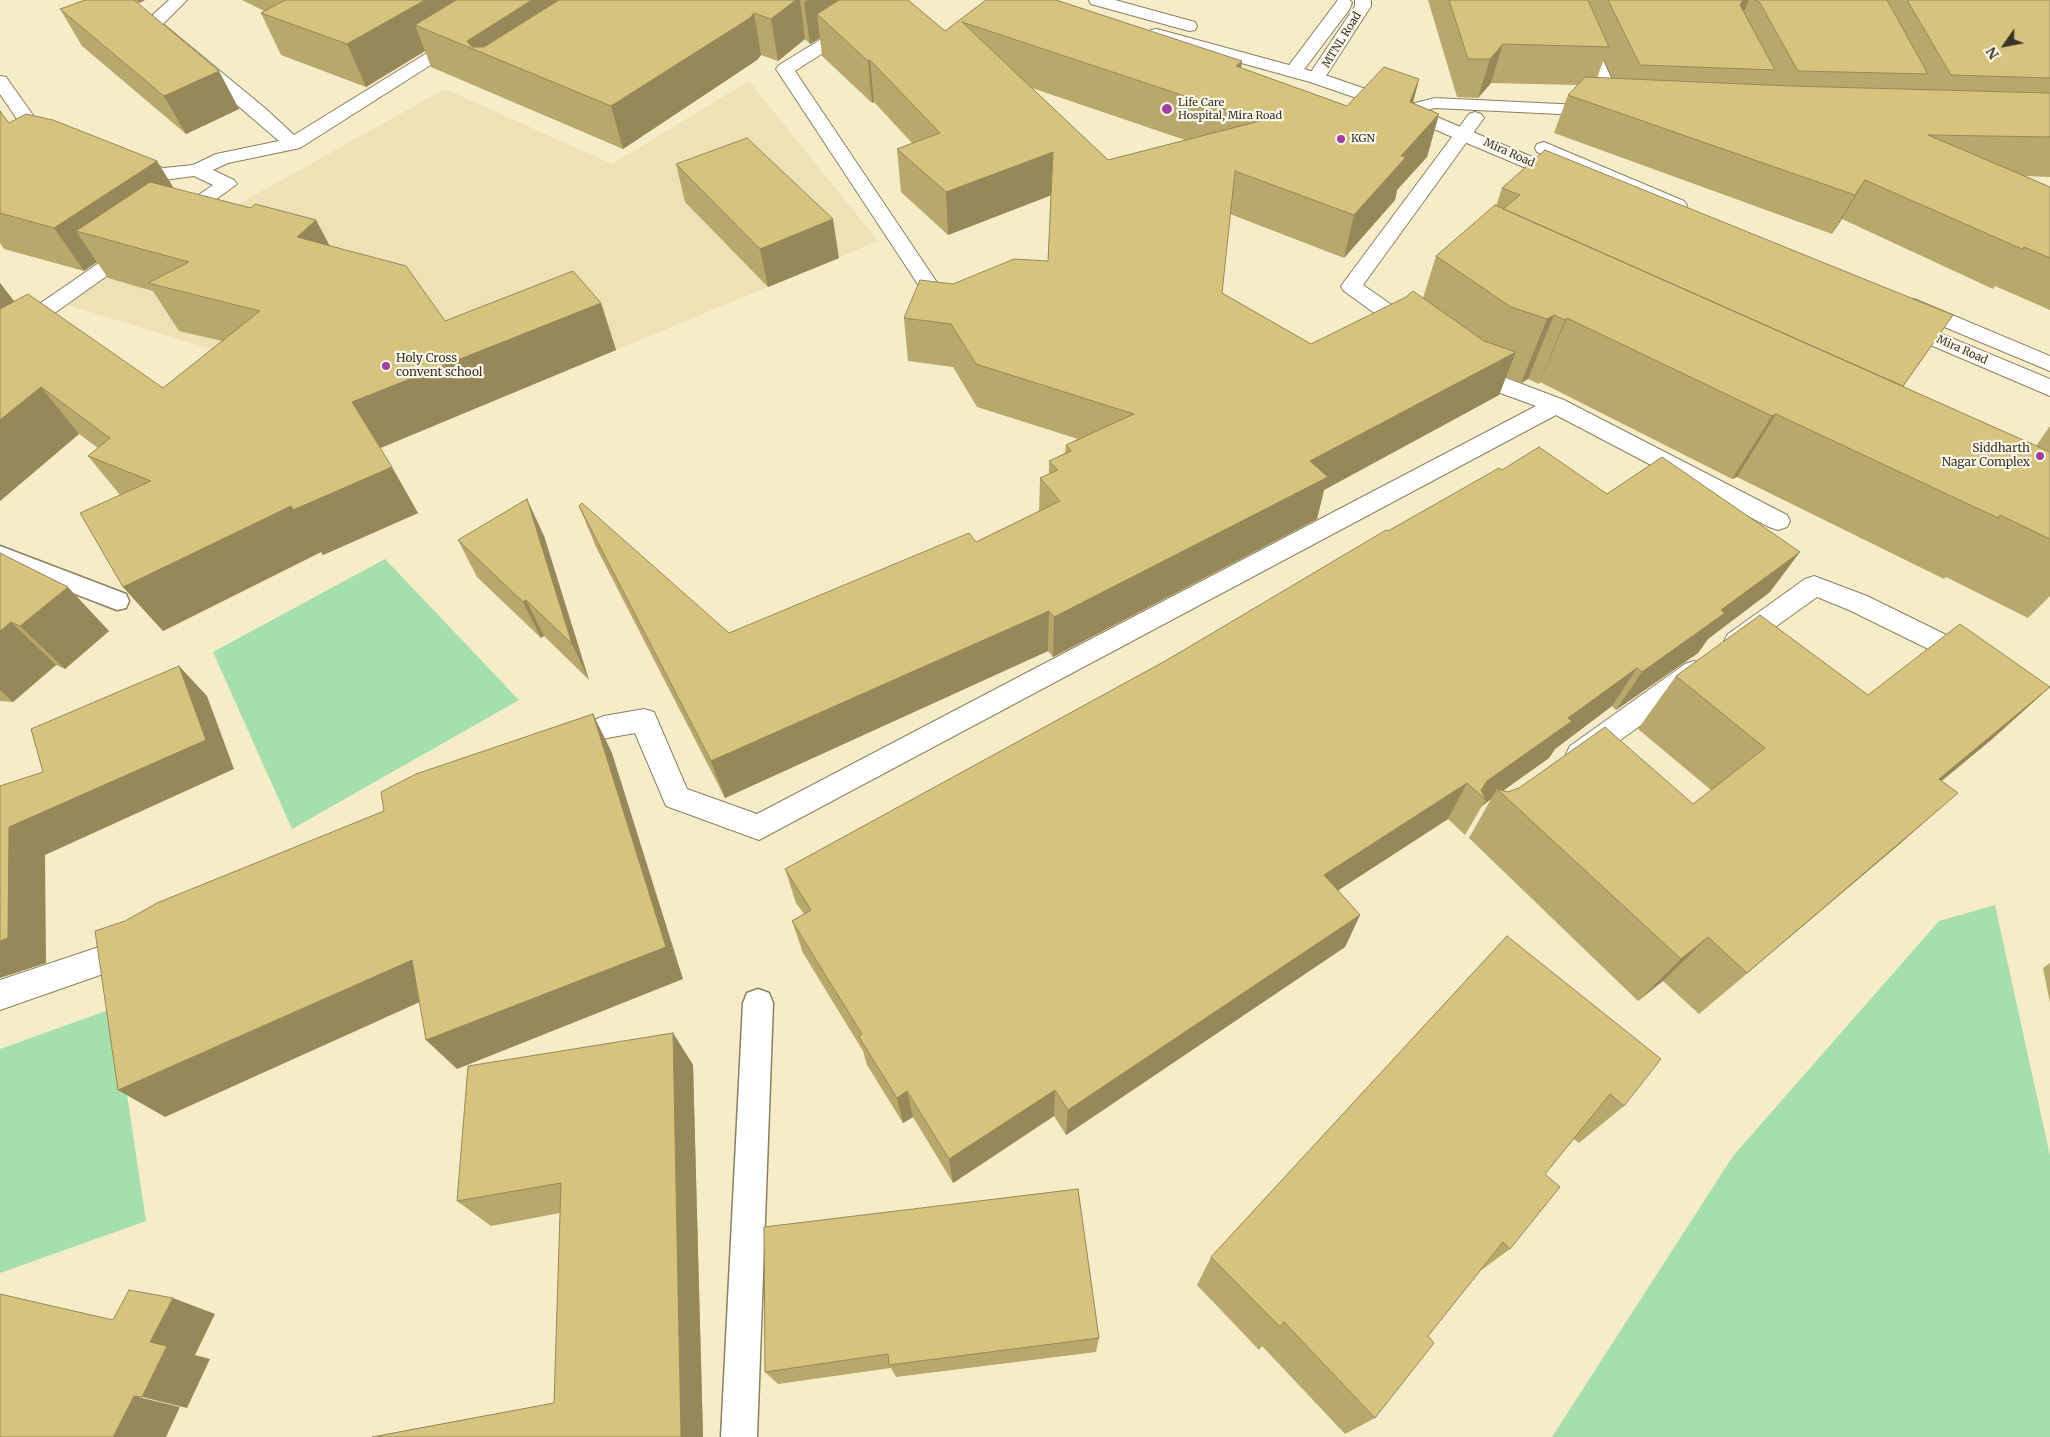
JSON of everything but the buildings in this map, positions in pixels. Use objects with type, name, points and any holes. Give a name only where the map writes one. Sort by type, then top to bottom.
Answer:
[{"type":"street","points":[[179,0],[154,24],[260,113],[293,144]]},
{"type":"street","points":[[108,161],[164,174],[197,170],[223,158],[293,144],[525,0]]},
{"type":"street","points":[[896,0],[785,69],[928,284]]},
{"type":"street","name":"Mira Road","points":[[1097,0],[1304,59],[1322,72],[1409,110],[1477,126]]},
{"type":"street","name":"MTNL Road","points":[[1293,72],[1341,10],[1345,0]]},
{"type":"street","name":"MTNL Road","points":[[1322,72],[1363,6],[1363,0]]},
{"type":"street","name":"Mira Road","points":[[1144,31],[1293,72],[1322,72],[1435,103],[1647,213]]},
{"type":"street","points":[[0,81],[33,128],[14,150],[0,159]]},
{"type":"street","points":[[1409,110],[1435,103],[1636,112]]},
{"type":"street","points":[[1430,343],[1351,286],[1477,126]]},
{"type":"street","points":[[22,141],[41,146]]},
{"type":"street","name":"Mira Road","points":[[1530,142],[1694,212]]},
{"type":"street","points":[[0,341],[228,184],[197,170]]},
{"type":"street","name":"Mira Road","points":[[1895,298],[2050,364]]},
{"type":"street","name":"Mira Road","points":[[1885,317],[2050,388]]},
{"type":"street","points":[[1454,360],[1478,377],[1556,405],[1778,521]]},
{"type":"street","points":[[541,754],[604,727],[644,720],[676,797],[759,827],[1556,405]]},
{"type":"street","points":[[1558,770],[1814,586],[1858,603],[1993,669]]},
{"type":"street","points":[[0,995],[157,942]]},
{"type":"lane","points":[[1568,0],[1617,111]]},
{"type":"lane","points":[[0,555],[117,601]]},
{"type":"lane","points":[[739,1437],[758,1003]]},
{"type":"shaded area","points":[[749,81],[878,241],[378,449],[289,373],[61,303],[445,89],[612,164]]},
{"type":"green space","points":[[385,559],[519,700],[292,829],[213,652]]},
{"type":"green space","points":[[1995,905],[2050,1156],[2050,1437],[1552,1437],[1733,1156],[1939,921]]},
{"type":"green space","points":[[114,1008],[146,1221],[0,1273],[0,1049]]},
{"type":"place","name":"Life Care Hospital, Mira Road","points":[[1167,109]]},
{"type":"place","name":"KGN","points":[[1341,139]]},
{"type":"place","name":"Holy Cross convent school","points":[[386,366]]},
{"type":"place","name":"Siddharth Nagar Complex","points":[[2040,456]]}]
